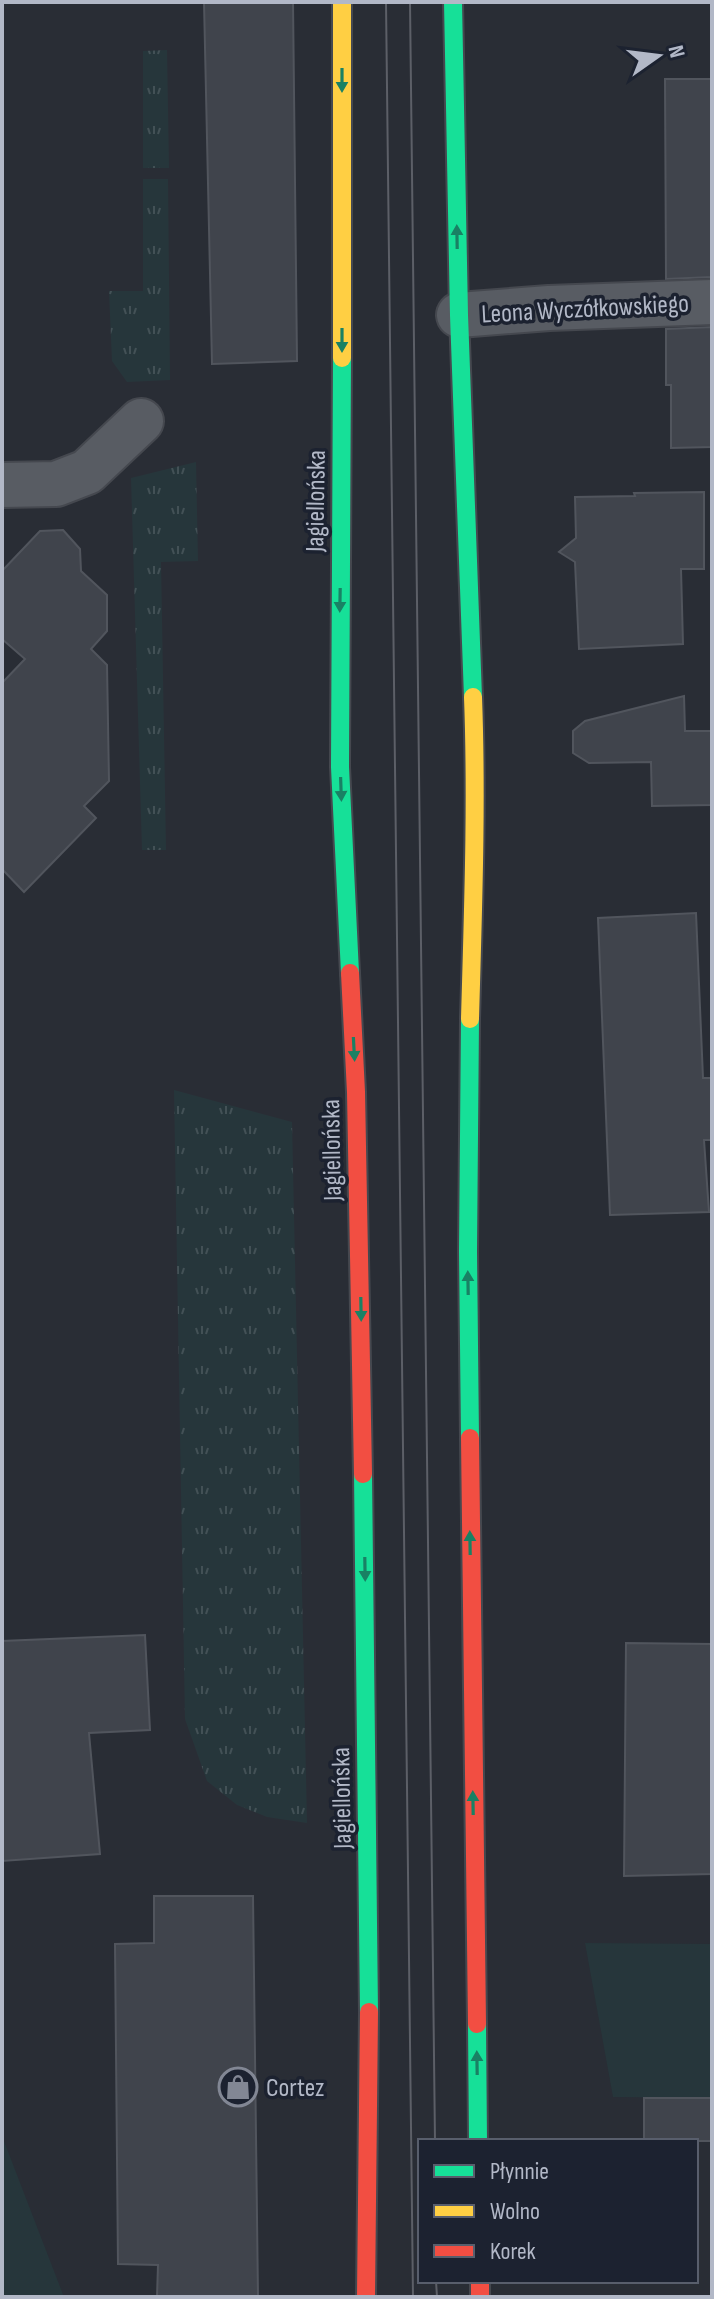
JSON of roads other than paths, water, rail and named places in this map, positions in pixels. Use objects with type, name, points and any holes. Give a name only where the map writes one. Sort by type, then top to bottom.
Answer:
[{"type":"main road","name":"Jagiellońska","points":[[342,2],[340,767],[356,1092],[361,1345],[370,2071],[366,2297]]},
{"type":"main road","points":[[453,2],[459,315],[475,754],[468,1251],[478,2139]]},
{"type":"street","name":"Leona Wyczółkowskiego","points":[[459,315],[712,302]]},
{"type":"street","points":[[2,485],[56,484],[87,472],[141,421]]},
{"type":"tram line","points":[[386,2],[413,2297]]},
{"type":"tram line","points":[[410,2],[435,2139]]},
{"type":"tram line","points":[[436,2283],[437,2297]]},
{"type":"place","name":"Cortez","points":[[238,2087]]}]
